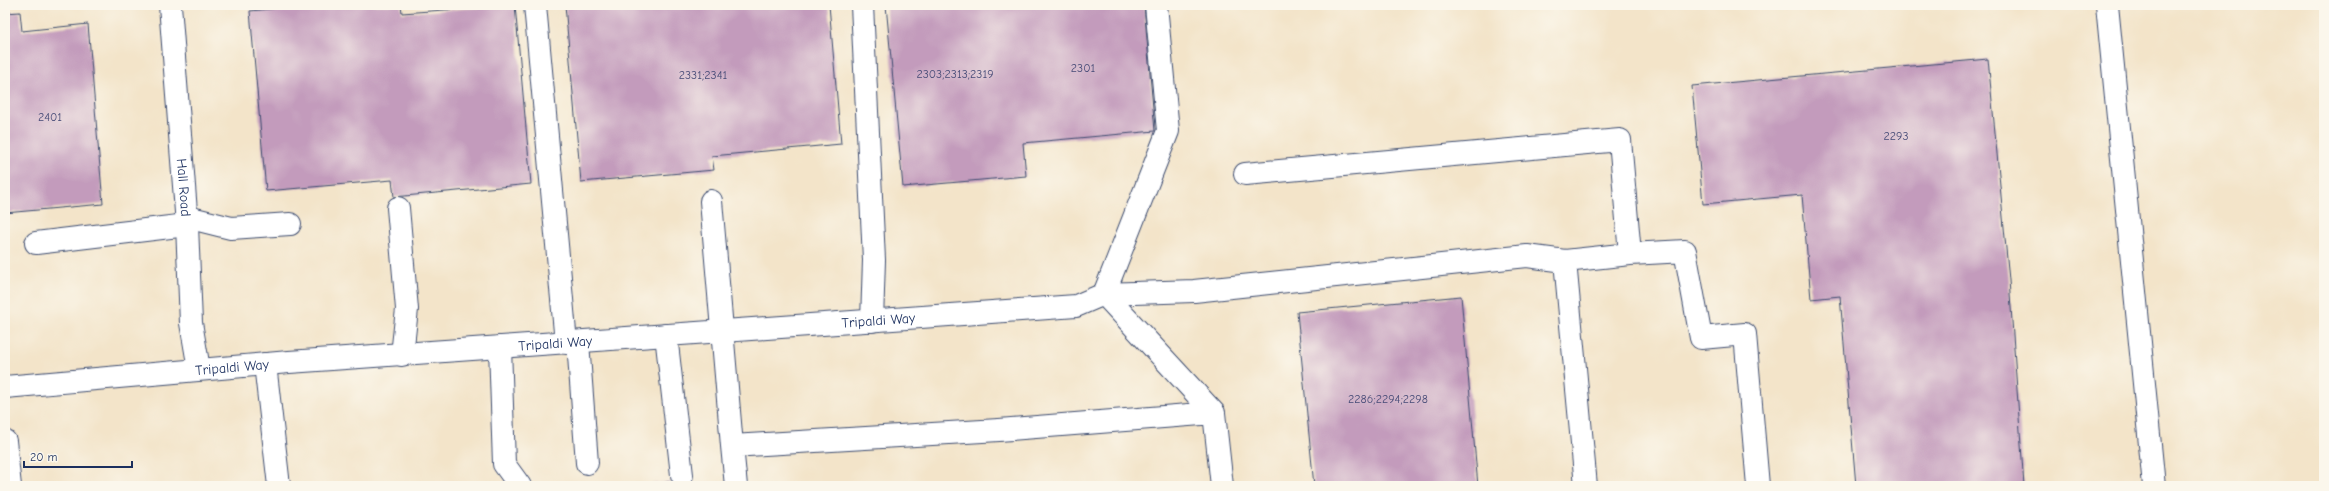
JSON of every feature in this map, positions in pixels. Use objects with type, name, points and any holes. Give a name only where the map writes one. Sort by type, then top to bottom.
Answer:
[{"type":"street","name":"Hall Road","points":[[170,5],[187,221],[191,322],[198,369]]},
{"type":"street","points":[[535,5],[572,342],[587,463]]},
{"type":"street","points":[[862,5],[874,260],[872,321]]},
{"type":"street","points":[[1104,294],[1168,131],[1156,5]]},
{"type":"street","points":[[2107,5],[2154,486]]},
{"type":"street","points":[[1245,174],[1620,140],[1630,254]]},
{"type":"street","points":[[711,201],[736,486]]},
{"type":"street","points":[[398,208],[407,309],[402,355]]},
{"type":"street","points":[[36,243],[187,221],[231,228],[290,224]]},
{"type":"street","points":[[1104,294],[1194,291],[1527,256],[1565,261],[1630,254],[1685,251],[1701,338],[1745,334],[1758,486]]},
{"type":"street","points":[[1565,261],[1586,486]]},
{"type":"street","points":[[1104,294],[1214,413],[1222,486]]},
{"type":"street","name":"Tripaldi Way","points":[[5,387],[198,369],[1076,306],[1104,294]]},
{"type":"street","points":[[666,336],[682,475]]},
{"type":"street","points":[[500,347],[504,464],[520,486]]},
{"type":"street","points":[[265,364],[279,486]]},
{"type":"street","points":[[732,446],[999,430],[1214,413]]},
{"type":"street","points":[[5,441],[10,486]]},
{"type":"building","points":[[311,5],[401,5],[402,13],[515,5],[531,184],[394,197],[392,180],[266,191],[250,11]]},
{"type":"building","points":[[565,5],[829,5],[841,144],[712,156],[714,170],[581,182]]},
{"type":"building","points":[[886,5],[1144,5],[1155,131],[1023,143],[1026,176],[903,187]]},
{"type":"building","points":[[20,12],[22,31],[88,24],[103,204],[5,213],[5,13]]},
{"type":"building","points":[[1988,59],[2009,280],[2024,486],[1856,486],[1840,296],[1811,299],[1802,195],[1703,204],[1692,86]]},
{"type":"building","points":[[1461,296],[1478,486],[1314,486],[1297,312]]},
{"type":"building","points":[[669,482],[669,486],[640,486],[640,485]]}]
